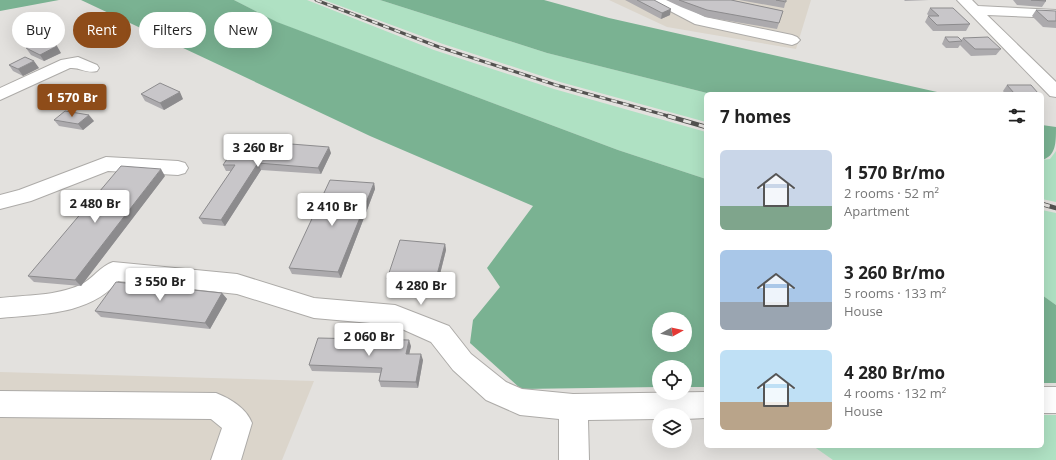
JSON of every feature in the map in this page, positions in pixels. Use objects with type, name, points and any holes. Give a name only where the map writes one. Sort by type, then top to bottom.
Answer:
[{"type":"street","points":[[660,0],[700,21],[792,40]]},
{"type":"street","points":[[969,5],[1056,14]]},
{"type":"street","points":[[969,5],[1056,92]]},
{"type":"street","points":[[0,95],[67,63],[78,62],[91,68]]},
{"type":"street","points":[[0,202],[24,196],[106,164],[178,168]]},
{"type":"street","points":[[0,308],[55,302],[83,294],[101,284],[113,271],[237,284],[314,308],[395,315],[440,334],[462,362],[496,391],[520,402],[573,407],[704,405]]},
{"type":"street","points":[[1044,400],[1056,400]]},
{"type":"street","points":[[0,404],[216,406],[238,423],[226,460]]},
{"type":"street","points":[[573,407],[574,460]]},
{"type":"shaded area","points":[[609,0],[811,0],[796,49],[667,27]]},
{"type":"shaded area","points":[[0,372],[314,381],[282,460],[0,460]]},
{"type":"green space","points":[[0,0],[59,0],[0,11]]},
{"type":"green space","points":[[81,0],[234,0],[257,12],[214,12],[214,48],[272,48],[272,19],[618,150],[704,178],[704,387],[692,387],[692,360],[652,360],[652,387],[521,389],[470,343],[473,320],[500,287],[487,268],[533,206],[370,136],[183,48],[206,48],[206,12],[139,12],[139,27],[131,24],[131,12],[106,12]]},
{"type":"green space","points":[[234,0],[307,0],[434,50],[554,89],[704,131],[704,178],[618,150],[276,22],[272,20],[272,12],[257,12]]},
{"type":"green space","points":[[324,0],[380,0],[547,53],[704,92],[704,121],[560,82],[443,44]]},
{"type":"green space","points":[[380,0],[544,0],[609,18],[937,92],[704,92],[547,53]]},
{"type":"green space","points":[[1044,125],[1056,127],[1053,152],[1044,159]]},
{"type":"green space","points":[[1056,151],[1056,202],[1044,199],[1044,160],[1050,159]]},
{"type":"green space","points":[[1044,210],[1056,213],[1056,305],[1044,296]]},
{"type":"green space","points":[[1044,296],[1056,305],[1056,383],[1044,383]]},
{"type":"green space","points":[[1044,415],[1056,415],[1056,460],[833,460],[816,448],[1044,448]]},
{"type":"building","points":[[637,0],[654,0],[671,9],[662,13]]},
{"type":"building","points":[[679,0],[731,0],[783,11],[779,23],[707,10]]},
{"type":"building","points":[[930,8],[953,8],[970,24],[937,25],[928,16],[939,16]]},
{"type":"building","points":[[1036,10],[1056,11],[1056,21],[1048,21]]},
{"type":"building","points":[[945,37],[958,37],[962,41],[949,42]]},
{"type":"building","points":[[988,37],[1001,49],[975,49],[963,38]]},
{"type":"building","points":[[26,48],[53,48],[40,55]]},
{"type":"building","points":[[25,57],[34,61],[18,69],[9,65]]},
{"type":"building","points":[[160,83],[180,92],[160,103],[141,94]]},
{"type":"building","points":[[1007,85],[1031,85],[1037,92],[1013,92]]},
{"type":"building","points":[[65,111],[89,115],[78,124],[54,120]]},
{"type":"building","points":[[240,140],[329,147],[318,168],[258,163],[221,220],[199,218],[235,165],[223,165]]},
{"type":"building","points":[[121,166],[161,169],[75,280],[28,276]]},
{"type":"building","points":[[330,180],[374,183],[338,272],[289,268]]},
{"type":"building","points":[[400,240],[445,244],[435,283],[387,279]]},
{"type":"building","points":[[116,282],[222,293],[205,323],[95,311]]},
{"type":"building","points":[[318,338],[409,340],[406,354],[421,354],[416,382],[379,381],[382,368],[309,365]]},
{"type":"railway","points":[[316,0],[439,47],[556,85],[672,117]]},
{"type":"railway","points":[[668,116],[704,126]]},
{"type":"railway","points":[[1044,205],[1056,208]]}]
